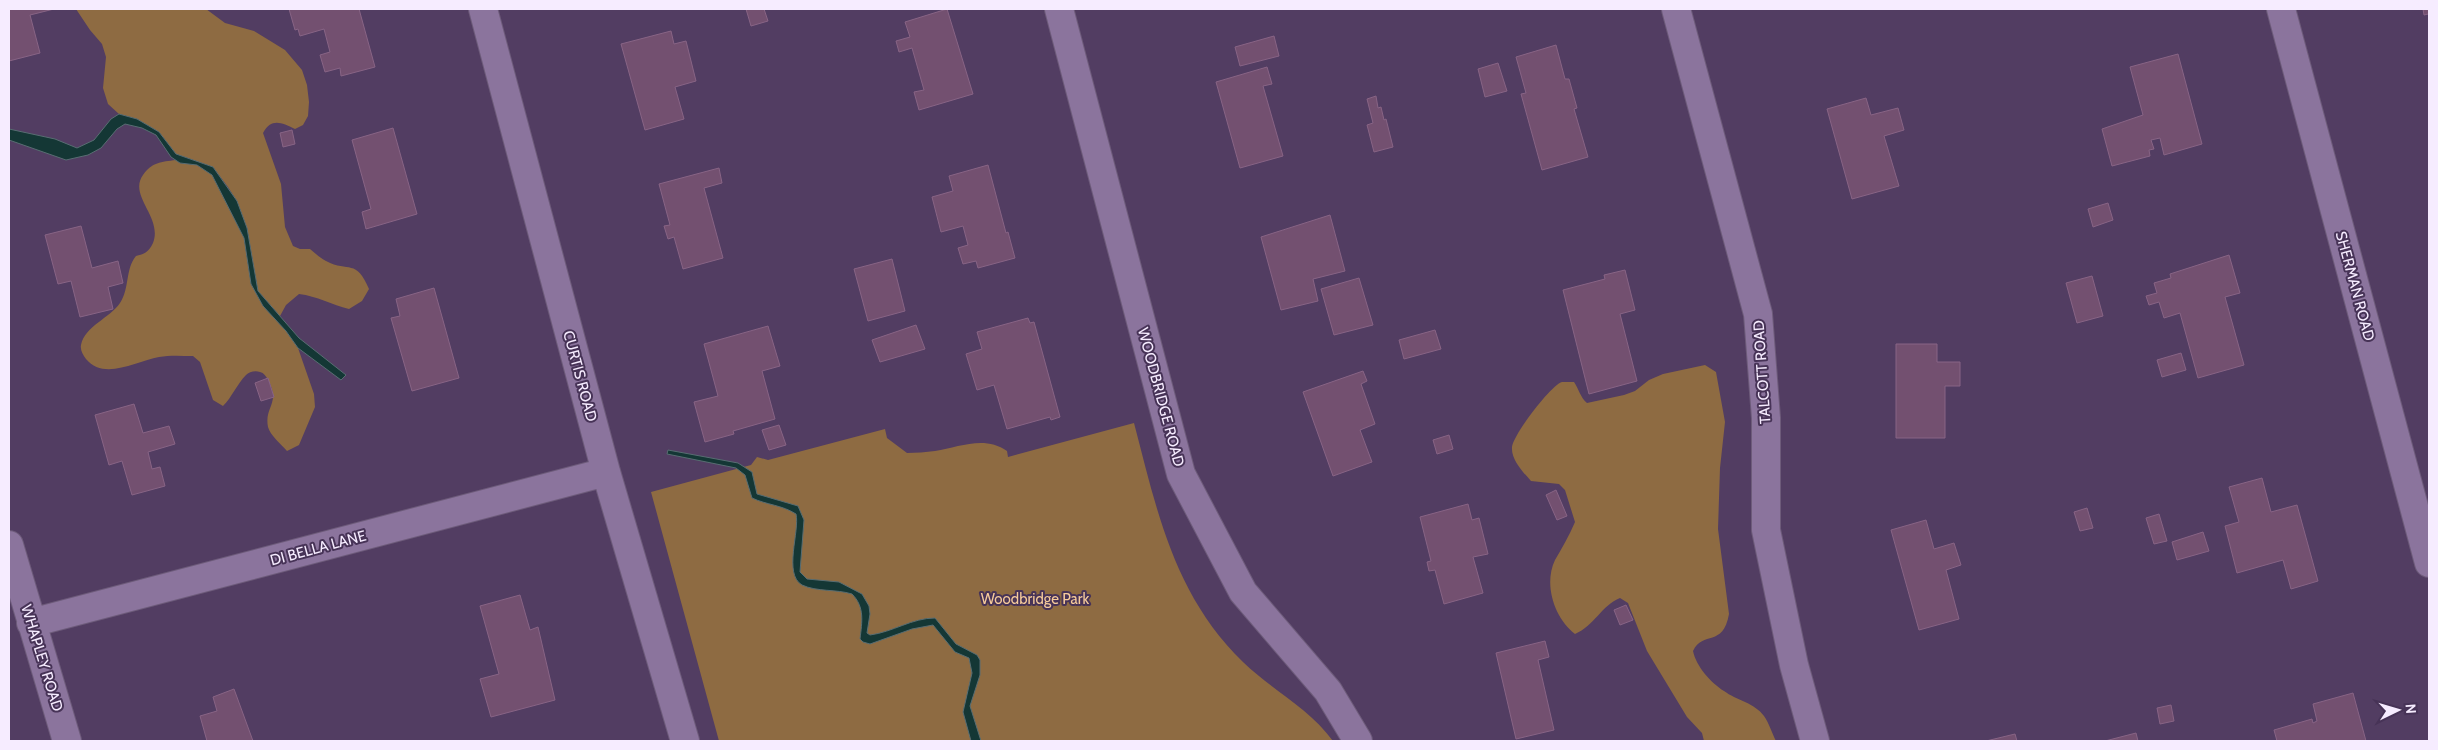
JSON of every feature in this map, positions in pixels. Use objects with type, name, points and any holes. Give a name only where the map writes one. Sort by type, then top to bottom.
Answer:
[{"type":"street","name":"CURTIS ROAD","points":[[483,9],[606,472],[685,741]]},
{"type":"street","name":"WOODBRIDGE ROAD","points":[[1059,9],[1181,474],[1244,592],[1328,691],[1358,741]]},
{"type":"street","name":"TALCOTT ROAD","points":[[1676,9],[1758,314],[1766,418],[1766,530],[1794,665],[1815,741]]},
{"type":"street","name":"SHERMAN ROAD","points":[[2281,9],[2429,563]]},
{"type":"street","name":"DI BELLA LANE","points":[[31,623],[606,472]]},
{"type":"street","name":"WHAPLEY ROAD","points":[[9,545],[67,741]]},
{"type":"green space","points":[[76,9],[206,9],[225,23],[254,31],[285,50],[302,70],[307,85],[309,102],[308,116],[303,125],[295,129],[281,123],[273,123],[263,133],[281,184],[285,227],[293,246],[300,249],[310,249],[326,261],[351,268],[360,273],[369,289],[362,301],[349,309],[299,294],[286,305],[280,316],[258,291],[247,228],[237,201],[228,187],[213,167],[176,154],[159,132],[137,119],[119,114],[108,104],[103,88],[106,57],[102,44]]},
{"type":"green space","points":[[176,160],[180,163],[197,165],[212,175],[244,238],[251,284],[263,306],[286,331],[298,348],[314,394],[315,407],[299,445],[287,451],[273,436],[268,427],[267,420],[273,395],[272,388],[265,375],[261,372],[254,371],[246,375],[223,406],[213,400],[200,362],[193,356],[159,357],[121,368],[102,369],[93,365],[82,352],[83,338],[92,327],[120,303],[125,291],[130,267],[136,256],[148,251],[153,243],[154,224],[140,191],[143,175],[153,165]]},
{"type":"green space","points":[[1705,365],[1716,372],[1725,422],[1720,468],[1718,529],[1729,614],[1722,631],[1718,635],[1702,641],[1693,651],[1705,674],[1719,688],[1756,708],[1764,716],[1776,741],[1704,741],[1702,733],[1687,717],[1647,651],[1628,603],[1620,598],[1608,605],[1582,630],[1575,634],[1568,628],[1553,601],[1550,580],[1555,560],[1575,522],[1565,490],[1559,484],[1531,481],[1518,466],[1512,452],[1514,441],[1525,422],[1550,392],[1562,382],[1574,382],[1587,403],[1635,391],[1649,380],[1663,374]]},
{"type":"green space","name":"Woodbridge Park","points":[[1134,423],[1160,520],[1184,580],[1200,609],[1219,636],[1243,662],[1302,709],[1333,741],[719,741],[651,492],[751,465],[757,457],[768,460],[885,429],[887,438],[907,453],[935,451],[981,443],[999,446],[1007,451],[1008,457]]},
{"type":"shaded area","points":[[119,114],[137,119],[159,132],[176,154],[213,167],[237,201],[247,228],[258,291],[299,338],[346,375],[341,380],[298,348],[286,331],[263,306],[251,284],[244,238],[212,175],[197,165],[180,163],[171,157],[156,135],[142,128],[125,124],[117,129],[101,148],[88,155],[66,160],[9,140],[9,129],[55,139],[77,148],[94,140],[111,119]]},
{"type":"shaded area","points":[[668,450],[738,463],[752,472],[757,494],[798,506],[804,520],[800,572],[807,579],[839,582],[862,594],[869,606],[870,614],[867,633],[870,635],[918,620],[935,618],[956,644],[977,655],[980,660],[980,675],[970,706],[981,741],[971,741],[963,712],[972,673],[969,658],[955,652],[933,625],[912,629],[870,644],[863,642],[860,639],[861,609],[852,594],[808,587],[802,585],[796,579],[793,552],[797,521],[796,514],[752,498],[745,475],[736,468],[667,454]]},
{"type":"building","points":[[9,9],[54,9],[30,15],[40,53],[9,61]]},
{"type":"building","points":[[289,9],[359,9],[375,67],[341,76],[340,68],[325,72],[320,55],[330,52],[324,29],[300,36],[298,29],[295,30]]},
{"type":"building","points":[[746,9],[764,9],[768,21],[751,26]]},
{"type":"building","points":[[947,9],[973,94],[919,110],[914,92],[924,90],[912,48],[899,52],[896,41],[910,37],[905,22]]},
{"type":"building","points":[[2423,9],[2429,9],[2429,17],[2428,14],[2424,15]]},
{"type":"building","points":[[671,31],[674,44],[686,41],[696,81],[675,87],[684,119],[645,130],[621,44]]},
{"type":"building","points":[[1274,36],[1279,56],[1240,66],[1235,47]]},
{"type":"building","points":[[1556,45],[1565,79],[1569,79],[1577,108],[1574,109],[1588,157],[1542,170],[1521,94],[1526,93],[1516,57]]},
{"type":"building","points":[[2178,54],[2202,144],[2164,155],[2160,138],[2151,140],[2154,149],[2149,150],[2150,156],[2112,166],[2102,129],[2143,115],[2130,67]]},
{"type":"building","points":[[1498,63],[1507,91],[1485,97],[1478,69]]},
{"type":"building","points":[[1267,67],[1272,84],[1263,86],[1283,156],[1240,168],[1216,82]]},
{"type":"building","points":[[1376,96],[1378,108],[1381,107],[1384,120],[1386,119],[1393,147],[1374,152],[1367,125],[1373,123],[1367,99]]},
{"type":"building","points":[[1866,98],[1871,115],[1898,108],[1904,130],[1884,136],[1899,186],[1852,199],[1827,109]]},
{"type":"building","points":[[393,128],[417,214],[366,229],[362,212],[371,209],[352,140]]},
{"type":"building","points":[[292,130],[295,144],[283,147],[280,133]]},
{"type":"building","points":[[988,165],[1006,233],[1008,232],[1015,258],[978,268],[976,261],[963,264],[958,248],[968,245],[963,226],[941,232],[932,197],[953,191],[949,176]]},
{"type":"building","points":[[719,168],[722,183],[704,188],[723,258],[683,269],[674,237],[668,239],[664,226],[670,225],[659,184]]},
{"type":"building","points":[[2108,203],[2113,220],[2093,227],[2088,209]]},
{"type":"building","points":[[1330,215],[1345,271],[1313,279],[1318,301],[1281,310],[1261,237]]},
{"type":"building","points":[[81,226],[92,268],[118,261],[123,283],[108,287],[113,309],[80,317],[71,281],[58,284],[45,235]]},
{"type":"building","points":[[2229,255],[2240,293],[2225,297],[2244,365],[2198,378],[2180,313],[2164,318],[2159,302],[2149,305],[2146,296],[2157,293],[2154,283],[2171,278],[2170,274]]},
{"type":"building","points":[[892,259],[905,311],[868,321],[854,269]]},
{"type":"building","points":[[1625,270],[1635,310],[1620,314],[1637,381],[1589,394],[1563,290],[1605,279],[1604,275]]},
{"type":"building","points":[[2092,276],[2103,316],[2077,323],[2066,283]]},
{"type":"building","points":[[1359,278],[1373,325],[1334,335],[1321,289]]},
{"type":"building","points":[[434,288],[459,378],[412,391],[391,318],[400,316],[396,299]]},
{"type":"building","points":[[1028,318],[1030,323],[1034,322],[1060,417],[1051,420],[1050,417],[1007,429],[994,385],[977,390],[966,354],[982,349],[977,332]]},
{"type":"building","points":[[916,325],[925,349],[880,362],[872,340]]},
{"type":"building","points":[[768,326],[780,366],[762,371],[775,419],[733,431],[734,434],[705,442],[694,402],[718,396],[704,344]]},
{"type":"building","points":[[1435,330],[1441,349],[1404,359],[1399,340]]},
{"type":"building","points":[[1896,344],[1937,344],[1937,362],[1960,362],[1960,386],[1945,386],[1945,438],[1896,438]]},
{"type":"building","points":[[2181,353],[2186,370],[2162,377],[2157,360]]},
{"type":"building","points":[[1363,371],[1367,381],[1361,384],[1375,424],[1360,430],[1372,462],[1333,476],[1303,392]]},
{"type":"building","points":[[268,378],[274,397],[261,401],[255,383]]},
{"type":"building","points":[[134,404],[143,433],[169,426],[175,444],[148,452],[152,469],[160,467],[165,486],[132,495],[122,461],[109,465],[95,415]]},
{"type":"building","points":[[779,425],[786,445],[769,450],[762,430]]},
{"type":"building","points":[[1449,435],[1453,449],[1437,454],[1433,440]]},
{"type":"building","points":[[2262,478],[2271,512],[2297,505],[2318,581],[2291,589],[2283,560],[2237,573],[2225,526],[2239,522],[2229,487]]},
{"type":"building","points":[[1556,490],[1567,516],[1557,520],[1546,495]]},
{"type":"building","points":[[1468,504],[1472,520],[1479,518],[1488,554],[1473,557],[1483,593],[1444,604],[1435,570],[1429,571],[1427,562],[1431,561],[1420,517]]},
{"type":"building","points":[[2087,508],[2093,528],[2080,531],[2074,512]]},
{"type":"building","points":[[2159,514],[2167,541],[2154,544],[2146,518]]},
{"type":"building","points":[[1926,520],[1934,549],[1954,543],[1961,565],[1946,570],[1959,619],[1919,630],[1891,530]]},
{"type":"building","points":[[2203,532],[2209,551],[2177,560],[2172,542]]},
{"type":"building","points":[[520,595],[530,630],[538,627],[555,700],[491,717],[480,679],[499,674],[480,606]]},
{"type":"building","points":[[1626,605],[1633,620],[1620,625],[1614,610]]},
{"type":"building","points":[[1545,641],[1549,657],[1538,660],[1554,730],[1516,739],[1496,653]]},
{"type":"building","points":[[234,689],[253,741],[207,741],[200,716],[217,711],[213,697]]},
{"type":"building","points":[[2353,693],[2366,741],[2277,741],[2274,730],[2312,719],[2313,723],[2317,721],[2313,704]]},
{"type":"building","points":[[2171,705],[2174,721],[2160,724],[2157,708]]},
{"type":"building","points":[[2136,733],[2138,741],[2105,741]]},
{"type":"building","points":[[2015,734],[2017,741],[1986,741]]}]
